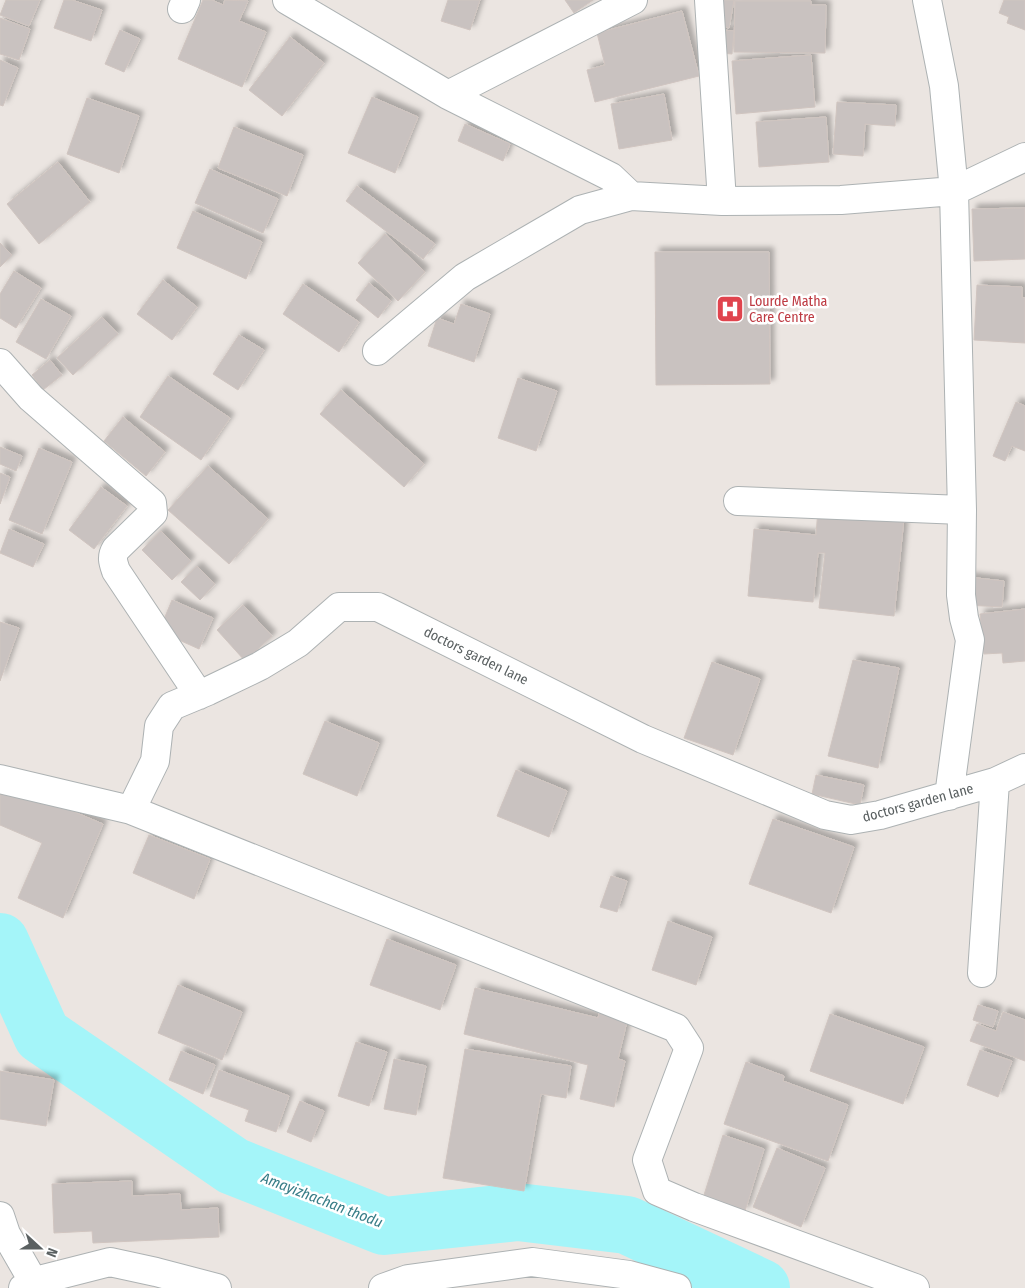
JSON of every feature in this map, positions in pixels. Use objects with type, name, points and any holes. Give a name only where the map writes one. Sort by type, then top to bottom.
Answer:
[{"type":"street","points":[[287,0],[448,95],[611,177],[631,196]]},
{"type":"street","points":[[448,95],[633,0]]},
{"type":"street","points":[[709,0],[722,201]]},
{"type":"street","points":[[927,0],[944,86],[954,191],[962,510],[960,595],[970,640],[949,796]]},
{"type":"street","points":[[377,351],[465,278],[580,210],[631,196],[722,201],[841,200],[954,191],[1025,157]]},
{"type":"street","points":[[0,363],[31,398],[152,504],[153,513],[116,549],[113,555],[113,562],[116,571],[199,695]]},
{"type":"street","points":[[738,501],[962,510]]},
{"type":"street","name":"doctors garden lane","points":[[131,810],[156,761],[159,726],[172,706],[260,666],[298,643],[339,607],[378,607],[642,739],[825,815],[851,820],[880,815],[995,782],[1025,768]]},
{"type":"street","points":[[0,779],[131,810],[676,1028],[689,1048],[647,1160],[657,1191],[694,1207],[915,1288]]},
{"type":"street","points":[[982,973],[995,782]]},
{"type":"street","points":[[3,1225],[32,1286],[110,1262],[217,1288]]},
{"type":"street","points":[[383,1288],[408,1279],[532,1262],[629,1275],[677,1288]]},
{"type":"building","points":[[6,0],[40,0],[29,26],[0,15]]},
{"type":"building","points":[[64,0],[72,0],[102,10],[91,41],[54,28]]},
{"type":"building","points":[[203,0],[212,0],[223,5],[225,0],[248,1],[239,21],[266,32],[242,87],[178,59]]},
{"type":"building","points":[[448,0],[480,0],[470,30],[441,21]]},
{"type":"building","points":[[565,0],[593,0],[574,13]]},
{"type":"building","points":[[711,0],[734,0],[729,28],[706,23]]},
{"type":"building","points":[[1004,0],[1025,0],[1025,30],[1007,23],[1009,17],[999,13]]},
{"type":"building","points":[[735,1],[811,1],[811,5],[826,5],[825,53],[734,52]]},
{"type":"building","points":[[682,11],[699,76],[595,102],[587,70],[605,65],[597,33]]},
{"type":"building","points":[[0,18],[30,29],[19,60],[0,54]]},
{"type":"building","points":[[711,29],[734,31],[732,54],[709,52]]},
{"type":"building","points":[[120,30],[140,39],[124,72],[105,64]]},
{"type":"building","points":[[290,37],[324,63],[282,116],[249,90]]},
{"type":"building","points":[[811,55],[815,107],[736,114],[732,61]]},
{"type":"building","points":[[0,60],[18,68],[3,106],[0,105]]},
{"type":"building","points":[[664,94],[672,140],[619,149],[611,104]]},
{"type":"building","points":[[372,97],[418,117],[395,173],[348,153]]},
{"type":"building","points":[[87,98],[139,116],[119,173],[67,154]]},
{"type":"building","points":[[837,102],[896,105],[895,126],[865,124],[863,156],[833,154]]},
{"type":"building","points":[[826,117],[829,162],[759,167],[756,122]]},
{"type":"building","points":[[465,124],[510,144],[503,161],[458,141]]},
{"type":"building","points":[[234,127],[303,155],[287,196],[218,168]]},
{"type":"building","points":[[58,162],[90,202],[39,244],[7,204]]},
{"type":"building","points":[[210,169],[278,199],[263,233],[195,203]]},
{"type":"building","points":[[357,186],[435,244],[423,259],[346,201]]},
{"type":"building","points":[[1025,208],[1025,259],[974,261],[972,209]]},
{"type":"building","points":[[193,211],[262,242],[246,279],[177,248]]},
{"type":"building","points":[[385,234],[425,272],[398,301],[358,263]]},
{"type":"building","points":[[0,243],[12,255],[0,267]]},
{"type":"building","points":[[655,252],[769,252],[770,384],[656,385]]},
{"type":"building","points":[[14,271],[41,288],[16,328],[0,318],[0,294]]},
{"type":"building","points":[[163,280],[197,307],[172,340],[137,314]]},
{"type":"building","points":[[369,283],[391,301],[378,318],[356,300]]},
{"type":"building","points":[[303,284],[359,322],[339,352],[283,314]]},
{"type":"building","points":[[977,285],[1022,287],[1022,297],[1025,298],[1025,343],[974,340]]},
{"type":"building","points":[[41,299],[71,316],[46,359],[16,342]]},
{"type":"building","points":[[461,304],[490,314],[474,362],[428,346],[437,318],[454,324]]},
{"type":"building","points":[[102,317],[118,334],[73,375],[57,358]]},
{"type":"building","points":[[239,335],[264,350],[238,390],[213,374]]},
{"type":"building","points":[[50,360],[62,375],[43,390],[32,375]]},
{"type":"building","points":[[168,376],[230,418],[201,460],[140,417]]},
{"type":"building","points":[[518,378],[557,391],[536,451],[498,438]]},
{"type":"building","points":[[341,390],[424,464],[404,487],[320,414]]},
{"type":"building","points":[[1016,402],[1025,406],[1025,451],[1012,446],[1005,461],[993,456]]},
{"type":"building","points":[[123,417],[165,452],[146,476],[104,441]]},
{"type":"building","points":[[0,447],[22,456],[16,471],[0,464]]},
{"type":"building","points":[[39,448],[72,462],[42,534],[9,520]]},
{"type":"building","points":[[208,466],[268,519],[229,564],[168,510]]},
{"type":"building","points":[[0,473],[10,477],[0,504]]},
{"type":"building","points":[[101,487],[127,506],[94,549],[69,530]]},
{"type":"building","points":[[818,509],[904,518],[894,616],[819,608],[825,553],[818,553],[813,602],[748,596],[754,529],[816,535]]},
{"type":"building","points":[[9,529],[44,544],[33,567],[0,553]]},
{"type":"building","points":[[161,531],[191,561],[172,580],[142,550]]},
{"type":"building","points":[[197,566],[215,584],[200,600],[181,582]]},
{"type":"building","points":[[968,577],[1004,581],[1002,607],[965,605]]},
{"type":"building","points":[[172,600],[213,618],[199,649],[159,631]]},
{"type":"building","points":[[243,605],[272,636],[245,661],[217,630]]},
{"type":"building","points":[[1025,609],[1025,661],[1003,663],[1002,653],[984,654],[980,614]]},
{"type":"building","points":[[0,622],[19,628],[0,681]]},
{"type":"building","points":[[853,660],[899,668],[878,768],[828,756]]},
{"type":"building","points":[[712,662],[760,679],[733,755],[684,738]]},
{"type":"building","points":[[325,721],[379,743],[357,796],[303,774]]},
{"type":"building","points":[[516,770],[567,791],[549,837],[497,816]]},
{"type":"building","points":[[816,775],[864,785],[860,805],[812,794]]},
{"type":"building","points":[[3,782],[103,824],[63,918],[18,898],[42,843],[0,825],[0,789]]},
{"type":"building","points":[[773,819],[854,847],[831,913],[749,884]]},
{"type":"building","points":[[149,835],[210,859],[194,899],[133,873]]},
{"type":"building","points":[[611,876],[627,881],[617,912],[600,907]]},
{"type":"building","points":[[668,921],[712,937],[696,985],[652,970]]},
{"type":"building","points":[[387,939],[456,965],[440,1010],[370,985]]},
{"type":"building","points":[[178,985],[242,1012],[222,1060],[158,1033]]},
{"type":"building","points":[[475,988],[598,1018],[600,1010],[628,1017],[618,1059],[625,1061],[614,1107],[580,1099],[588,1065],[464,1034]]},
{"type":"building","points":[[978,1005],[998,1011],[993,1027],[973,1020]]},
{"type":"building","points":[[1003,1012],[1025,1020],[1025,1061],[970,1041],[977,1024],[996,1031]]},
{"type":"building","points":[[830,1014],[924,1047],[903,1104],[810,1071]]},
{"type":"building","points":[[356,1042],[387,1052],[369,1106],[338,1096]]},
{"type":"building","points":[[465,1049],[571,1066],[566,1098],[541,1094],[524,1191],[443,1178]]},
{"type":"building","points":[[980,1050],[1012,1061],[998,1097],[967,1085]]},
{"type":"building","points":[[181,1051],[215,1065],[203,1094],[169,1080]]},
{"type":"building","points":[[394,1059],[426,1066],[416,1115],[384,1109]]},
{"type":"building","points":[[746,1062],[784,1076],[783,1081],[848,1105],[828,1161],[724,1124]]},
{"type":"building","points":[[219,1070],[289,1096],[276,1132],[245,1121],[249,1110],[210,1096]]},
{"type":"building","points":[[0,1071],[54,1080],[46,1126],[0,1119]]},
{"type":"building","points":[[300,1101],[324,1111],[311,1142],[287,1132]]},
{"type":"building","points":[[723,1135],[764,1149],[745,1211],[703,1198]]},
{"type":"building","points":[[777,1148],[825,1168],[801,1227],[753,1207]]},
{"type":"building","points":[[132,1181],[132,1196],[180,1194],[181,1210],[218,1208],[219,1237],[93,1243],[92,1231],[54,1233],[52,1184]]},
{"type":"waterway","name":"Amayizhachan thodu","points":[[0,942],[42,1035],[233,1166],[384,1226],[518,1212],[627,1225],[761,1288]]},
{"type":"place","name":"Lourde Matha Care Centre","points":[[730,309]]}]
